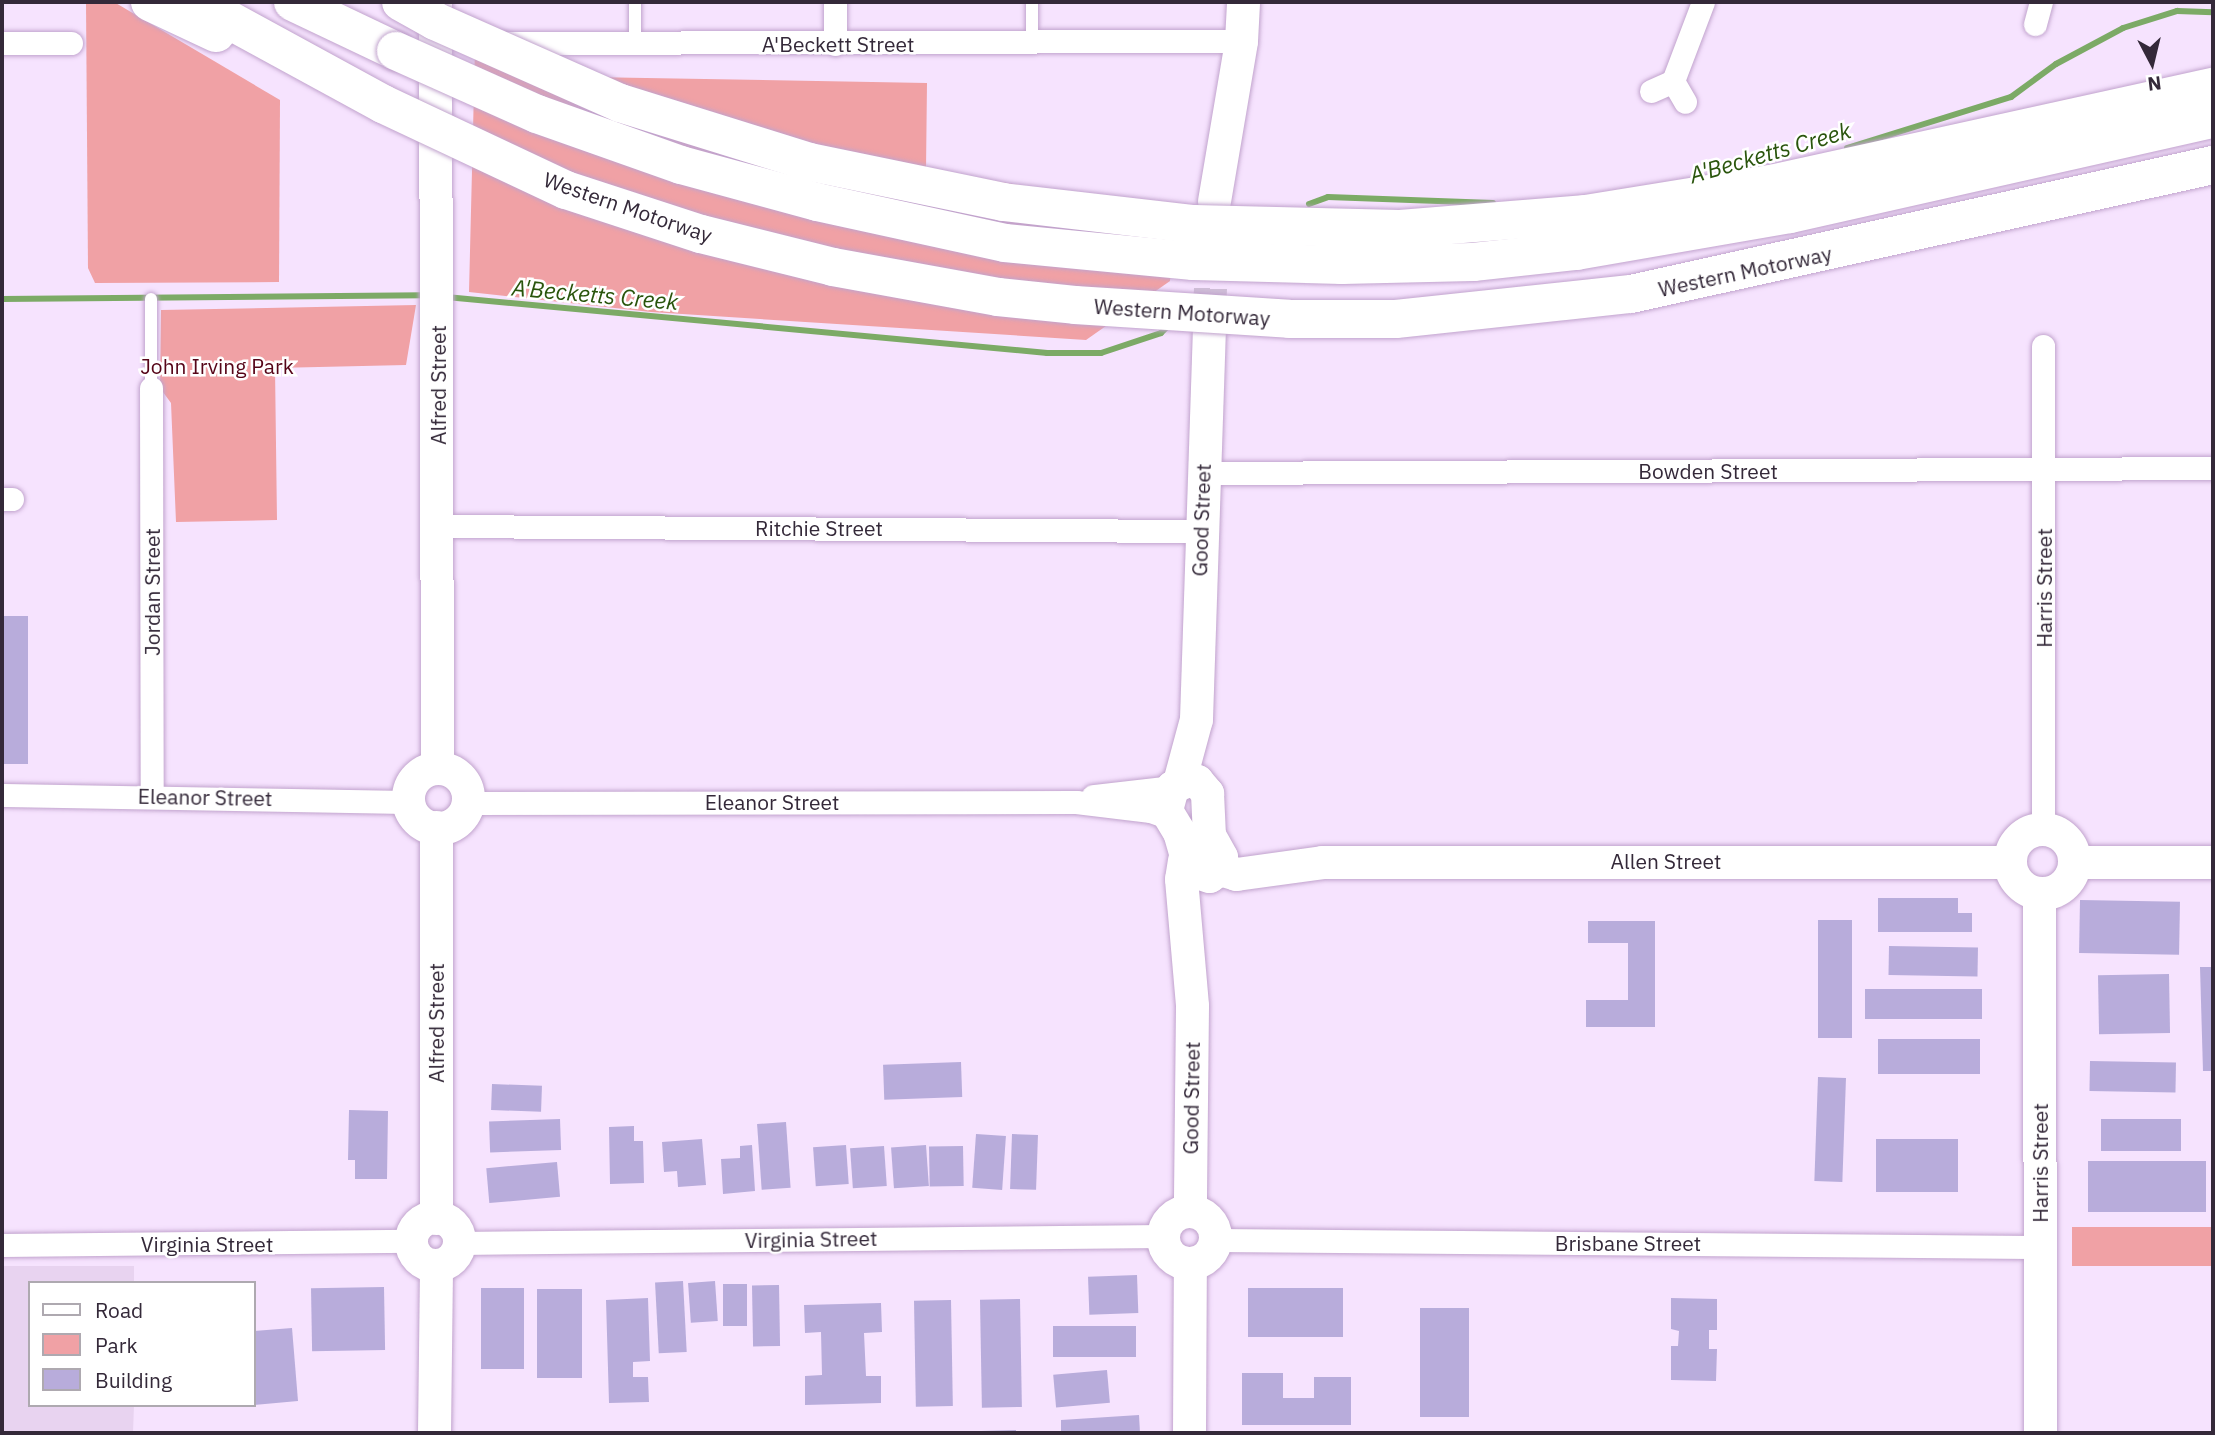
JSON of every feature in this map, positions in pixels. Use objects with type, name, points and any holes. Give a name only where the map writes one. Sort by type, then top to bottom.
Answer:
[{"type":"highway","points":[[150,2],[429,136],[566,190]]},
{"type":"highway","name":"Western Motorway","points":[[195,2],[383,104],[566,190],[701,234],[833,267],[998,297],[1276,319],[1396,319],[1631,294],[2213,165]]},
{"type":"highway","points":[[293,2],[537,114],[681,165],[817,202],[1005,243],[1193,261],[1342,265],[1473,262],[1576,251],[1790,214],[2213,119]]},
{"type":"highway","points":[[316,2],[396,51]]},
{"type":"highway","points":[[401,2],[435,21],[620,103],[810,162],[1003,202],[1194,224],[1400,229],[1587,214],[1771,184],[2213,87]]},
{"type":"main road","name":"Alfred Street","points":[[435,2],[438,325],[437,768]]},
{"type":"main road","points":[[1214,201],[1241,41],[1243,2]]},
{"type":"main road","name":"Good Street","points":[[1182,795],[1196,719],[1200,531],[1209,321]]},
{"type":"main road","points":[[437,768],[461,779],[468,803],[460,818],[436,827],[421,822],[408,802],[419,775],[437,768]]},
{"type":"main road","points":[[1182,795],[1208,825],[1206,862]]},
{"type":"main road","points":[[1182,795],[1179,832],[1206,862]]},
{"type":"main road","name":"Alfred Street","points":[[436,827],[436,1218]]},
{"type":"main road","points":[[2043,830],[2063,837],[2074,862],[2065,883],[2039,893],[2015,879],[2010,862],[2023,835],[2043,830]]},
{"type":"main road","name":"Good Street","points":[[1189,1211],[1192,1006],[1206,862]]},
{"type":"main road","name":"Allen Street","points":[[1206,862],[2010,862]]},
{"type":"main road","points":[[2074,862],[2213,862]]},
{"type":"main road","name":"Harris Street","points":[[2039,893],[2040,1433]]},
{"type":"main road","points":[[1189,1211],[1211,1223],[1215,1240],[1207,1256],[1189,1263],[1173,1258],[1163,1236],[1174,1215],[1189,1211]]},
{"type":"main road","points":[[434,1433],[447,1254],[453,1226],[436,1218],[416,1227],[412,1241],[416,1255],[447,1254]]},
{"type":"main road","points":[[1189,1263],[1189,1433]]},
{"type":"street","points":[[835,2],[835,44]]},
{"type":"street","points":[[1651,91],[1674,81],[1703,2]]},
{"type":"street","name":"A'Beckett Street","points":[[435,43],[1241,41]]},
{"type":"street","points":[[2,44],[71,43]]},
{"type":"street","points":[[1674,81],[1685,102]]},
{"type":"street","name":"Harris Street","points":[[2043,346],[2043,830]]},
{"type":"street","name":"Jordan Street","points":[[151,388],[152,795]]},
{"type":"street","name":"Bowden Street","points":[[1202,473],[2044,471],[2213,468]]},
{"type":"street","name":"Ritchie Street","points":[[438,526],[1200,531]]},
{"type":"street","name":"Eleanor Street","points":[[2,795],[152,795],[408,802]]},
{"type":"street","name":"Eleanor Street","points":[[468,803],[1076,802],[1150,811],[1182,795]]},
{"type":"street","name":"Virginia Street","points":[[447,1254],[1163,1236]]},
{"type":"street","name":"Brisbane Street","points":[[1215,1240],[2040,1247]]},
{"type":"street","name":"Virginia Street","points":[[2,1245],[412,1241]]},
{"type":"lane","points":[[635,2],[635,44]]},
{"type":"lane","points":[[1032,2],[1032,42]]},
{"type":"lane","points":[[151,299],[151,388]]},
{"type":"shaded area","points":[[2,1266],[134,1266],[134,1281],[28,1281],[28,1407],[134,1407],[133,1433],[2,1433]]},
{"type":"green space","points":[[86,2],[114,2],[280,100],[279,282],[95,283],[88,268]]},
{"type":"green space","points":[[475,49],[587,77],[927,83],[926,170],[1176,210],[1170,281],[1086,340],[651,312],[469,292]]},
{"type":"green space","name":"John Irving Park","points":[[416,305],[406,365],[275,368],[277,520],[176,522],[171,403],[160,388],[161,310]]},
{"type":"green space","points":[[2072,1227],[2213,1227],[2213,1266],[2072,1266]]},
{"type":"building","points":[[2,616],[28,616],[28,764],[2,764]]},
{"type":"building","points":[[1878,898],[1958,898],[1958,913],[1972,913],[1972,932],[1878,932]]},
{"type":"building","points":[[2080,900],[2180,902],[2179,955],[2079,953]]},
{"type":"building","points":[[1818,920],[1852,920],[1852,1038],[1818,1038]]},
{"type":"building","points":[[1588,921],[1655,921],[1655,1027],[1586,1027],[1586,1000],[1628,1000],[1628,943],[1588,943]]},
{"type":"building","points":[[1889,946],[1978,948],[1977,977],[1888,975]]},
{"type":"building","points":[[2200,967],[2213,967],[2213,1071],[2203,1071]]},
{"type":"building","points":[[2169,974],[2170,1033],[2099,1034],[2098,975]]},
{"type":"building","points":[[1865,989],[1982,989],[1982,1019],[1865,1019]]},
{"type":"building","points":[[1878,1039],[1980,1039],[1980,1074],[1878,1074]]},
{"type":"building","points":[[2090,1061],[2176,1063],[2175,1092],[2089,1091]]},
{"type":"building","points":[[961,1062],[962,1097],[884,1100],[883,1065]]},
{"type":"building","points":[[1818,1077],[1846,1078],[1842,1182],[1814,1181]]},
{"type":"building","points":[[492,1084],[542,1086],[541,1112],[491,1110]]},
{"type":"building","points":[[349,1110],[388,1111],[387,1179],[355,1179],[355,1160],[348,1160]]},
{"type":"building","points":[[560,1119],[561,1150],[490,1152],[489,1121]]},
{"type":"building","points":[[2101,1119],[2181,1119],[2181,1151],[2101,1151]]},
{"type":"building","points":[[786,1122],[791,1188],[762,1190],[757,1124]]},
{"type":"building","points":[[634,1126],[634,1141],[643,1141],[644,1183],[610,1184],[609,1127]]},
{"type":"building","points":[[976,1134],[1006,1136],[1002,1190],[972,1188]]},
{"type":"building","points":[[1012,1134],[1038,1135],[1036,1190],[1010,1189]]},
{"type":"building","points":[[702,1139],[706,1185],[678,1187],[677,1171],[664,1172],[662,1142]]},
{"type":"building","points":[[1876,1139],[1958,1139],[1958,1192],[1876,1192]]},
{"type":"building","points":[[752,1145],[755,1191],[723,1194],[721,1159],[740,1158],[740,1146]]},
{"type":"building","points":[[846,1145],[849,1184],[816,1186],[813,1147]]},
{"type":"building","points":[[926,1145],[929,1186],[894,1188],[891,1147]]},
{"type":"building","points":[[884,1146],[887,1186],[853,1188],[850,1148]]},
{"type":"building","points":[[963,1146],[964,1186],[930,1187],[929,1147]]},
{"type":"building","points":[[2088,1161],[2206,1161],[2206,1212],[2088,1212]]},
{"type":"building","points":[[557,1162],[560,1197],[489,1203],[486,1168]]},
{"type":"building","points":[[1137,1275],[1138,1313],[1089,1315],[1088,1277]]},
{"type":"building","points":[[683,1281],[687,1352],[659,1353],[655,1282]]},
{"type":"building","points":[[715,1281],[718,1321],[691,1323],[688,1283]]},
{"type":"building","points":[[723,1284],[747,1284],[747,1326],[723,1326]]},
{"type":"building","points":[[752,1285],[779,1285],[780,1346],[753,1346]]},
{"type":"building","points":[[384,1287],[385,1350],[312,1351],[311,1288]]},
{"type":"building","points":[[481,1288],[524,1288],[524,1369],[481,1369]]},
{"type":"building","points":[[1248,1288],[1343,1288],[1343,1337],[1248,1337]]},
{"type":"building","points":[[537,1289],[582,1289],[582,1378],[537,1378]]},
{"type":"building","points":[[648,1298],[650,1361],[633,1362],[633,1377],[648,1377],[649,1402],[609,1403],[606,1300]]},
{"type":"building","points":[[1671,1298],[1717,1299],[1717,1330],[1709,1330],[1709,1349],[1717,1349],[1716,1381],[1671,1380],[1671,1346],[1678,1346],[1679,1331],[1671,1329]]},
{"type":"building","points":[[1020,1299],[1022,1407],[982,1408],[980,1300]]},
{"type":"building","points":[[951,1300],[953,1406],[916,1407],[914,1301]]},
{"type":"building","points":[[881,1303],[882,1332],[864,1333],[866,1376],[881,1376],[881,1403],[805,1405],[805,1376],[822,1375],[821,1332],[805,1333],[804,1305]]},
{"type":"building","points":[[1420,1308],[1469,1308],[1469,1417],[1420,1417]]},
{"type":"building","points":[[1053,1326],[1136,1326],[1136,1357],[1053,1357]]},
{"type":"building","points":[[292,1328],[298,1401],[256,1405],[256,1331]]},
{"type":"building","points":[[1107,1370],[1110,1403],[1056,1408],[1053,1375]]},
{"type":"building","points":[[1242,1373],[1283,1373],[1283,1398],[1314,1398],[1314,1377],[1351,1377],[1351,1425],[1242,1425]]},
{"type":"building","points":[[1139,1415],[1140,1433],[1061,1433],[1061,1420]]},
{"type":"building","points":[[1016,1430],[1016,1433],[981,1433],[981,1431]]},
{"type":"waterway","name":"A'Becketts Creek","points":[[1847,148],[2011,97],[2056,64],[2123,28],[2177,11],[2213,12]]},
{"type":"waterway","name":"A'Becketts Creek","points":[[1309,204],[1328,197],[1493,203]]},
{"type":"waterway","name":"A'Becketts Creek","points":[[2,299],[424,295]]},
{"type":"waterway","name":"A'Becketts Creek","points":[[446,297],[1047,353],[1101,353],[1161,333],[1168,326]]},
{"type":"tunnel","points":[[1209,321],[1213,234]]}]
